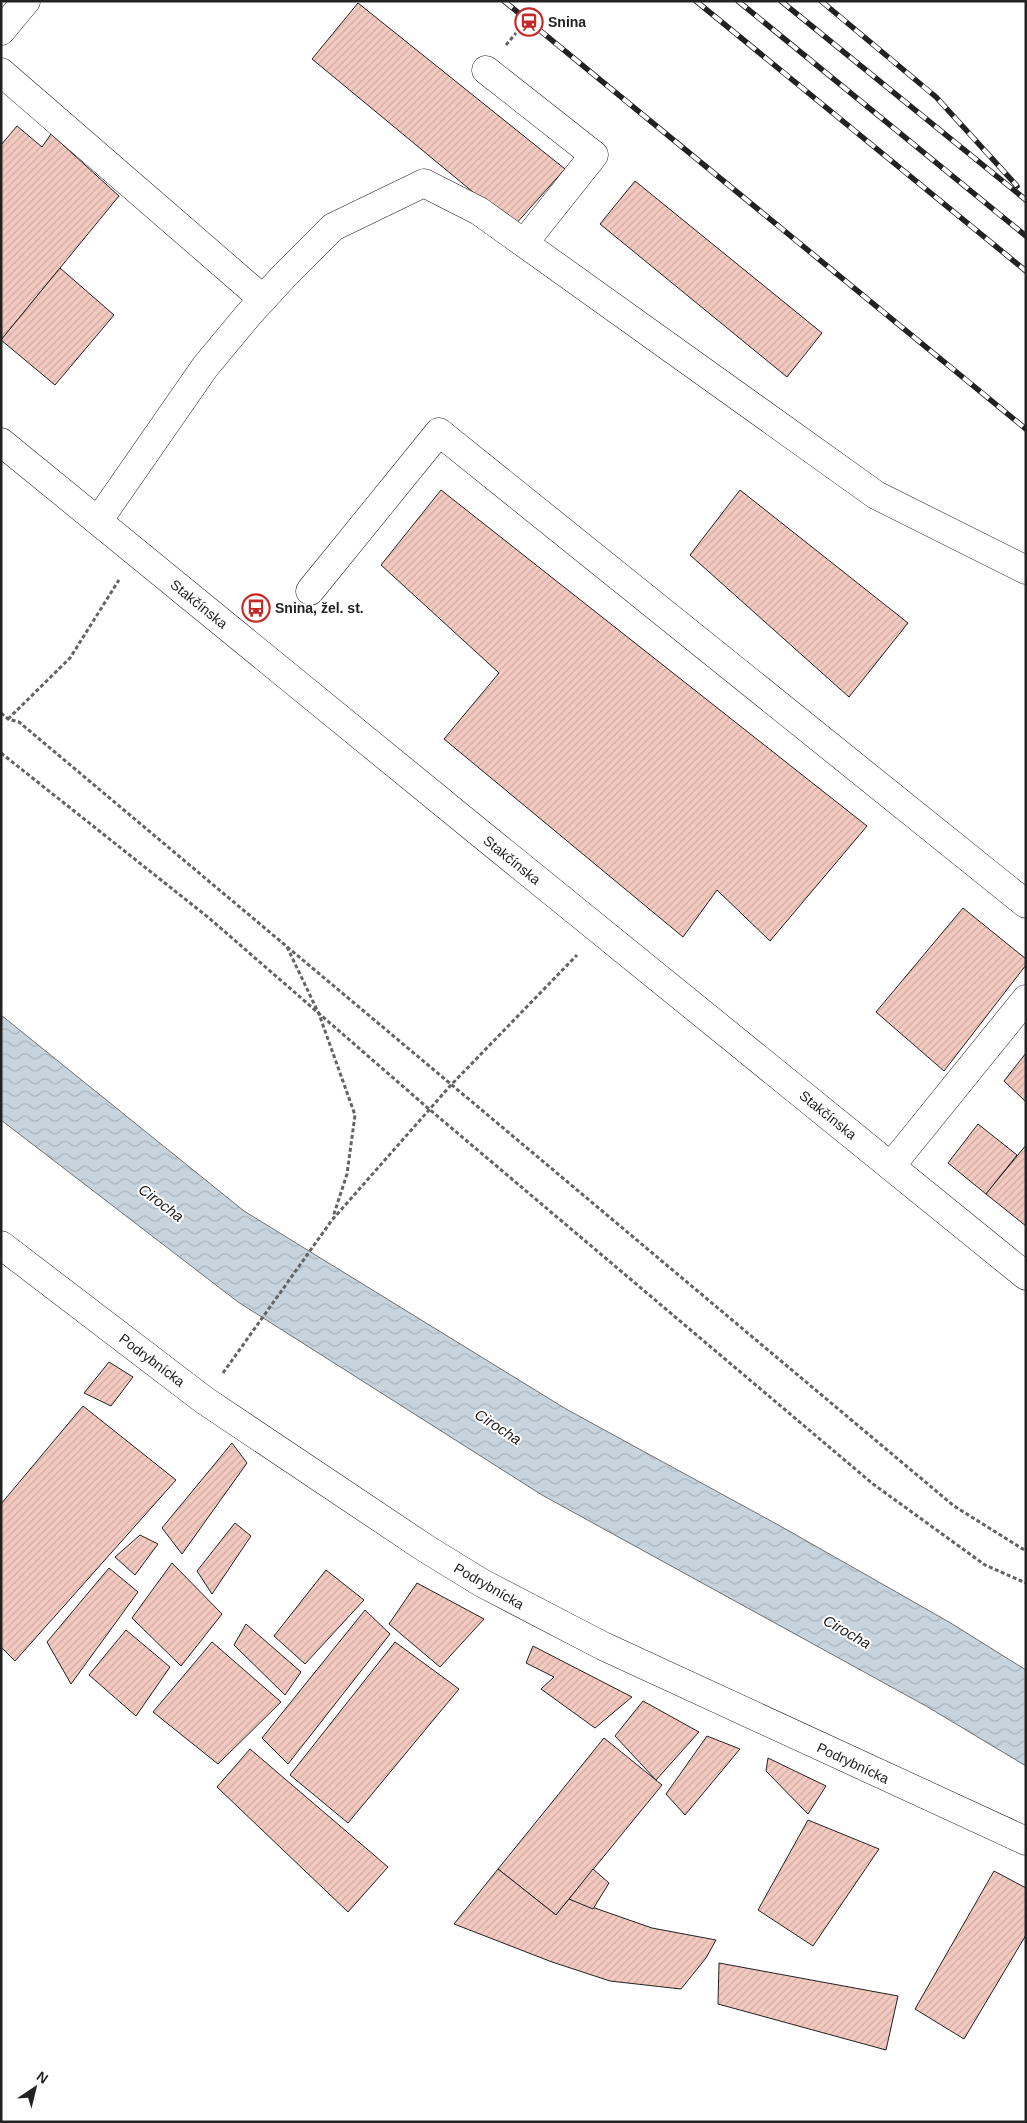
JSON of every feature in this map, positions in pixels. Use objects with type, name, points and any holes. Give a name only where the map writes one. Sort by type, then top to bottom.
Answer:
[{"type":"main road","points":[[1,31],[26,1]]},
{"type":"main road","points":[[486,70],[594,155],[524,243]]},
{"type":"main road","points":[[1,72],[263,299]]},
{"type":"main road","points":[[98,521],[205,367],[263,299],[333,226],[424,183],[478,211],[876,495],[1026,570]]},
{"type":"main road","points":[[310,591],[439,432],[1026,904]]},
{"type":"main road","name":"Stakčínska","points":[[1,442],[1026,1276]]},
{"type":"main road","points":[[891,1166],[1026,999]]},
{"type":"main road","name":"Podrybnícka","points":[[1,1245],[204,1400],[425,1548],[482,1583],[534,1612],[879,1775],[1026,1841]]},
{"type":"path","points":[[8,719],[70,658],[136,552]]},
{"type":"path","points":[[1,713],[8,719],[19,722],[954,1506],[1026,1551]]},
{"type":"path","points":[[1,752],[209,918],[429,1109],[873,1484],[985,1565],[1026,1583]]},
{"type":"path","points":[[204,1400],[332,1220],[451,1084],[600,931]]},
{"type":"path","points":[[286,946],[319,1014],[355,1115],[347,1174],[332,1220]]},
{"type":"water","name":"Cirocha","points":[[1,1015],[244,1211],[566,1409],[782,1527],[949,1622],[1026,1670],[1026,1766],[926,1706],[542,1495],[238,1302],[1,1120]]},
{"type":"building","points":[[358,3],[565,169],[514,226],[312,59]]},
{"type":"building","points":[[17,126],[42,147],[51,134],[119,196],[1,340],[1,145]]},
{"type":"building","points":[[635,181],[822,333],[787,377],[600,224]]},
{"type":"building","points":[[60,268],[114,315],[55,385],[1,340]]},
{"type":"building","points":[[441,490],[867,826],[770,941],[717,890],[683,937],[444,739],[499,673],[381,565]]},
{"type":"building","points":[[740,490],[908,623],[849,697],[690,555]]},
{"type":"building","points":[[963,908],[1026,959],[1026,965],[944,1071],[876,1012]]},
{"type":"building","points":[[1026,1053],[1026,1102],[1004,1081]]},
{"type":"building","points":[[978,1124],[1017,1155],[986,1194],[948,1163]]},
{"type":"building","points":[[1026,1145],[1026,1226],[986,1194]]},
{"type":"building","points":[[109,1362],[133,1377],[111,1406],[84,1393]]},
{"type":"building","points":[[83,1406],[176,1480],[15,1661],[1,1647],[1,1504]]},
{"type":"building","points":[[232,1443],[247,1463],[182,1554],[162,1528]]},
{"type":"building","points":[[235,1523],[251,1536],[212,1594],[197,1571]]},
{"type":"building","points":[[140,1535],[158,1544],[135,1575],[115,1557]]},
{"type":"building","points":[[172,1563],[222,1614],[181,1666],[132,1618]]},
{"type":"building","points":[[109,1568],[138,1592],[71,1684],[47,1642]]},
{"type":"building","points":[[326,1570],[364,1600],[305,1664],[274,1636]]},
{"type":"building","points":[[417,1583],[484,1619],[440,1667],[389,1624]]},
{"type":"building","points":[[365,1610],[390,1634],[288,1764],[262,1738]]},
{"type":"building","points":[[246,1624],[301,1672],[285,1695],[234,1645]]},
{"type":"building","points":[[126,1630],[170,1667],[136,1716],[89,1675]]},
{"type":"building","points":[[212,1642],[281,1702],[218,1764],[153,1712]]},
{"type":"building","points":[[395,1642],[459,1689],[348,1823],[290,1775]]},
{"type":"building","points":[[533,1646],[632,1697],[595,1728],[541,1689],[554,1677],[526,1663]]},
{"type":"building","points":[[643,1701],[699,1732],[656,1780],[615,1736]]},
{"type":"building","points":[[707,1736],[740,1749],[685,1815],[666,1794]]},
{"type":"building","points":[[604,1738],[662,1785],[556,1915],[498,1869]]},
{"type":"building","points":[[250,1749],[388,1867],[348,1912],[217,1787]]},
{"type":"building","points":[[768,1758],[826,1786],[808,1814],[766,1771]]},
{"type":"building","points":[[808,1820],[879,1849],[813,1946],[758,1910]]},
{"type":"building","points":[[498,1869],[556,1915],[569,1899],[652,1928],[716,1940],[706,1958],[681,1989],[610,1981],[552,1962],[454,1924]]},
{"type":"building","points":[[593,1869],[609,1883],[593,1909],[569,1899]]},
{"type":"building","points":[[994,1871],[1026,1888],[1026,1935],[964,2039],[915,2009]]},
{"type":"building","points":[[719,1963],[898,1996],[886,2050],[718,2004]]},
{"type":"railway","points":[[504,1],[1026,429]]},
{"type":"railway","points":[[696,1],[1026,271]]},
{"type":"railway","points":[[738,1],[1026,236]]},
{"type":"railway","points":[[781,1],[1026,200]]},
{"type":"railway","points":[[821,1],[936,97],[1017,186]]},
{"type":"place","name":"Snina","points":[[529,22]]},
{"type":"place","name":"Snina, žel. st.","points":[[256,608]]}]
